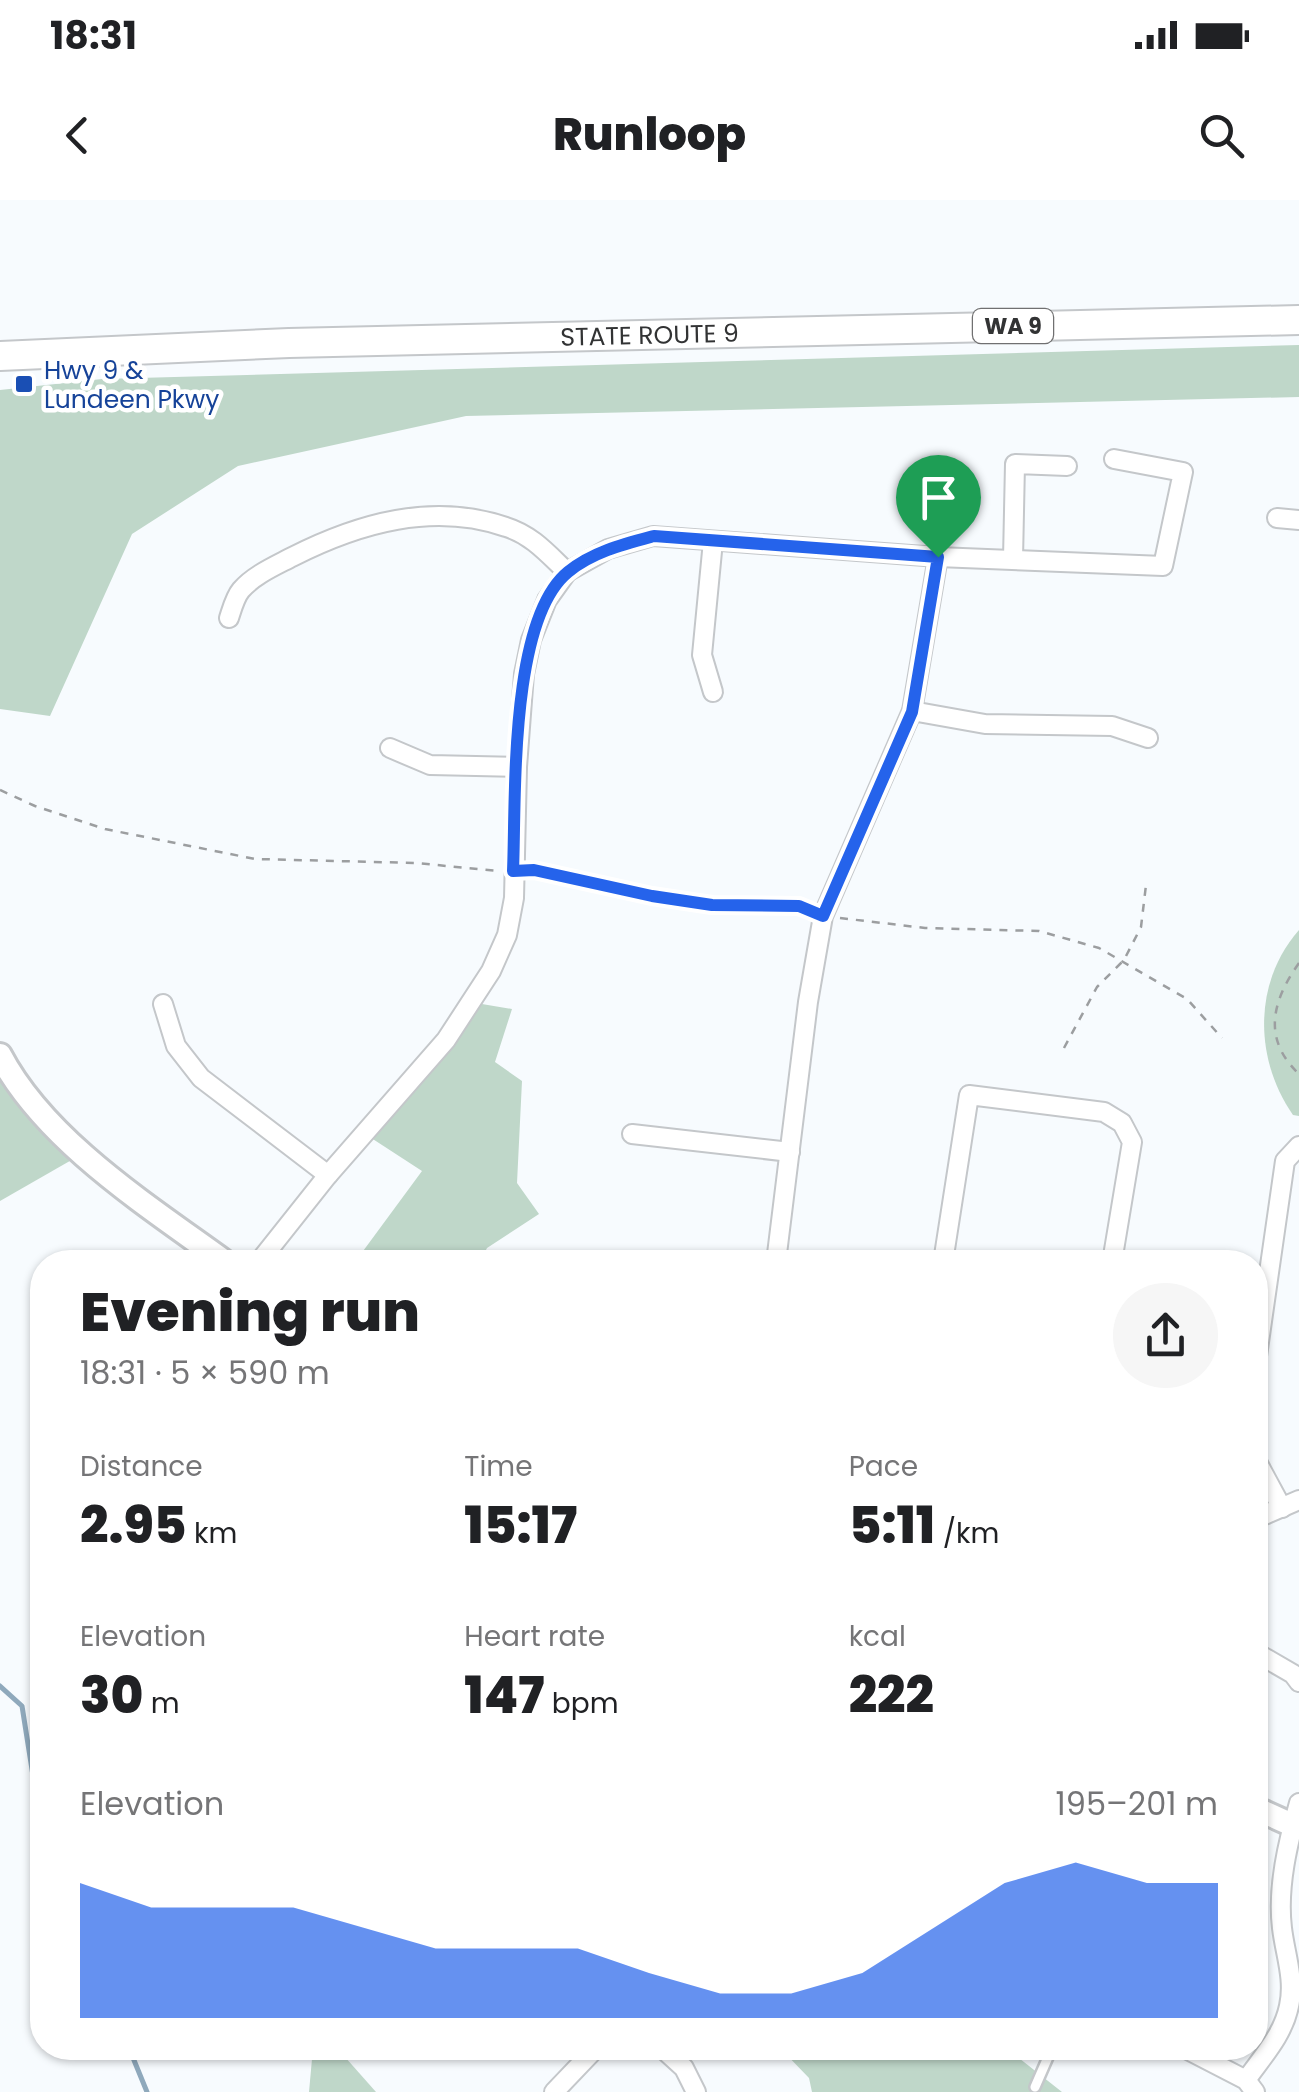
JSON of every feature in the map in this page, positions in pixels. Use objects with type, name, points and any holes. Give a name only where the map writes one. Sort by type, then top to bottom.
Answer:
[{"type":"main road","name":"STATE ROUTE 9","points":[[0,356],[289,343],[1299,320]]},
{"type":"main road","points":[[0,1055],[50,1123],[99,1170],[208,1250]]},
{"type":"main road","points":[[1268,1811],[1297,1819]]},
{"type":"street","points":[[269,1250],[465,1014],[507,936],[514,898],[524,674],[530,640],[566,572],[608,549],[654,536],[938,557],[1163,566],[1183,472],[1114,459]]},
{"type":"street","points":[[1013,558],[1016,464],[1067,466]]},
{"type":"street","points":[[229,618],[240,590],[266,570],[355,529],[435,514],[480,519],[510,528],[536,542],[566,572]]},
{"type":"street","points":[[1276,518],[1299,520]]},
{"type":"street","points":[[713,541],[702,654],[714,692]]},
{"type":"street","points":[[778,1250],[808,1002],[823,916],[912,712],[938,557]]},
{"type":"street","points":[[912,712],[985,724],[1112,726],[1148,738]]},
{"type":"street","points":[[390,748],[430,765],[517,767]]},
{"type":"street","points":[[163,1004],[176,1046],[201,1078],[328,1175]]},
{"type":"street","points":[[945,1250],[969,1096],[1104,1112],[1122,1123],[1132,1142],[1114,1250]]},
{"type":"street","points":[[632,1134],[790,1152]]},
{"type":"street","points":[[1268,1279],[1285,1161],[1297,1146]]},
{"type":"street","points":[[1268,1475],[1291,1504]]},
{"type":"street","points":[[1268,1660],[1299,1682]]},
{"type":"street","points":[[1268,2055],[1290,2005],[1291,1976],[1281,1925],[1283,1876],[1297,1819]]},
{"type":"street","points":[[554,2092],[585,2060]]},
{"type":"street","points":[[675,2060],[684,2068],[696,2092]]},
{"type":"street","points":[[1205,2060],[1250,2086],[1265,2060]]},
{"type":"lane","points":[[1035,2087],[1047,2060]]},
{"type":"path","points":[[0,790],[34,806],[105,829],[255,859],[416,862],[534,870],[712,905],[799,906],[823,916],[925,928],[1039,930],[1124,960],[1188,999],[1222,1038]]},
{"type":"path","points":[[1064,1048],[1098,988],[1124,960],[1141,928],[1146,885]]},
{"type":"path","points":[[1299,963],[1283,986],[1273,1020],[1276,1043],[1299,1074]]},
{"type":"green space","points":[[1299,345],[1299,397],[466,416],[238,466],[132,534],[50,716],[0,709],[0,390],[102,379]]},
{"type":"green space","points":[[1299,930],[1299,1116],[1293,1115],[1271,1070],[1264,1021],[1273,973]]},
{"type":"green space","points":[[476,1003],[512,1009],[495,1062],[522,1081],[517,1183],[539,1214],[486,1250],[364,1250],[422,1171],[362,1132]]},
{"type":"green space","points":[[0,1055],[82,1154],[0,1201]]},
{"type":"green space","points":[[312,2060],[348,2060],[376,2092],[309,2092]]},
{"type":"green space","points":[[792,2060],[1021,2060],[1062,2092],[812,2092],[809,2078]]},
{"type":"waterway","points":[[0,1686],[22,1706],[30,1757]]},
{"type":"waterway","points":[[134,2060],[147,2092]]},
{"type":"place","name":"Hwy 9 & Lundeen Pkwy","points":[[24,384]]},
{"type":"route","points":[[654,536],[938,557],[912,712],[823,916],[799,906],[712,905],[534,870],[513,871],[517,767],[530,640],[566,572],[608,549],[654,536]]}]
